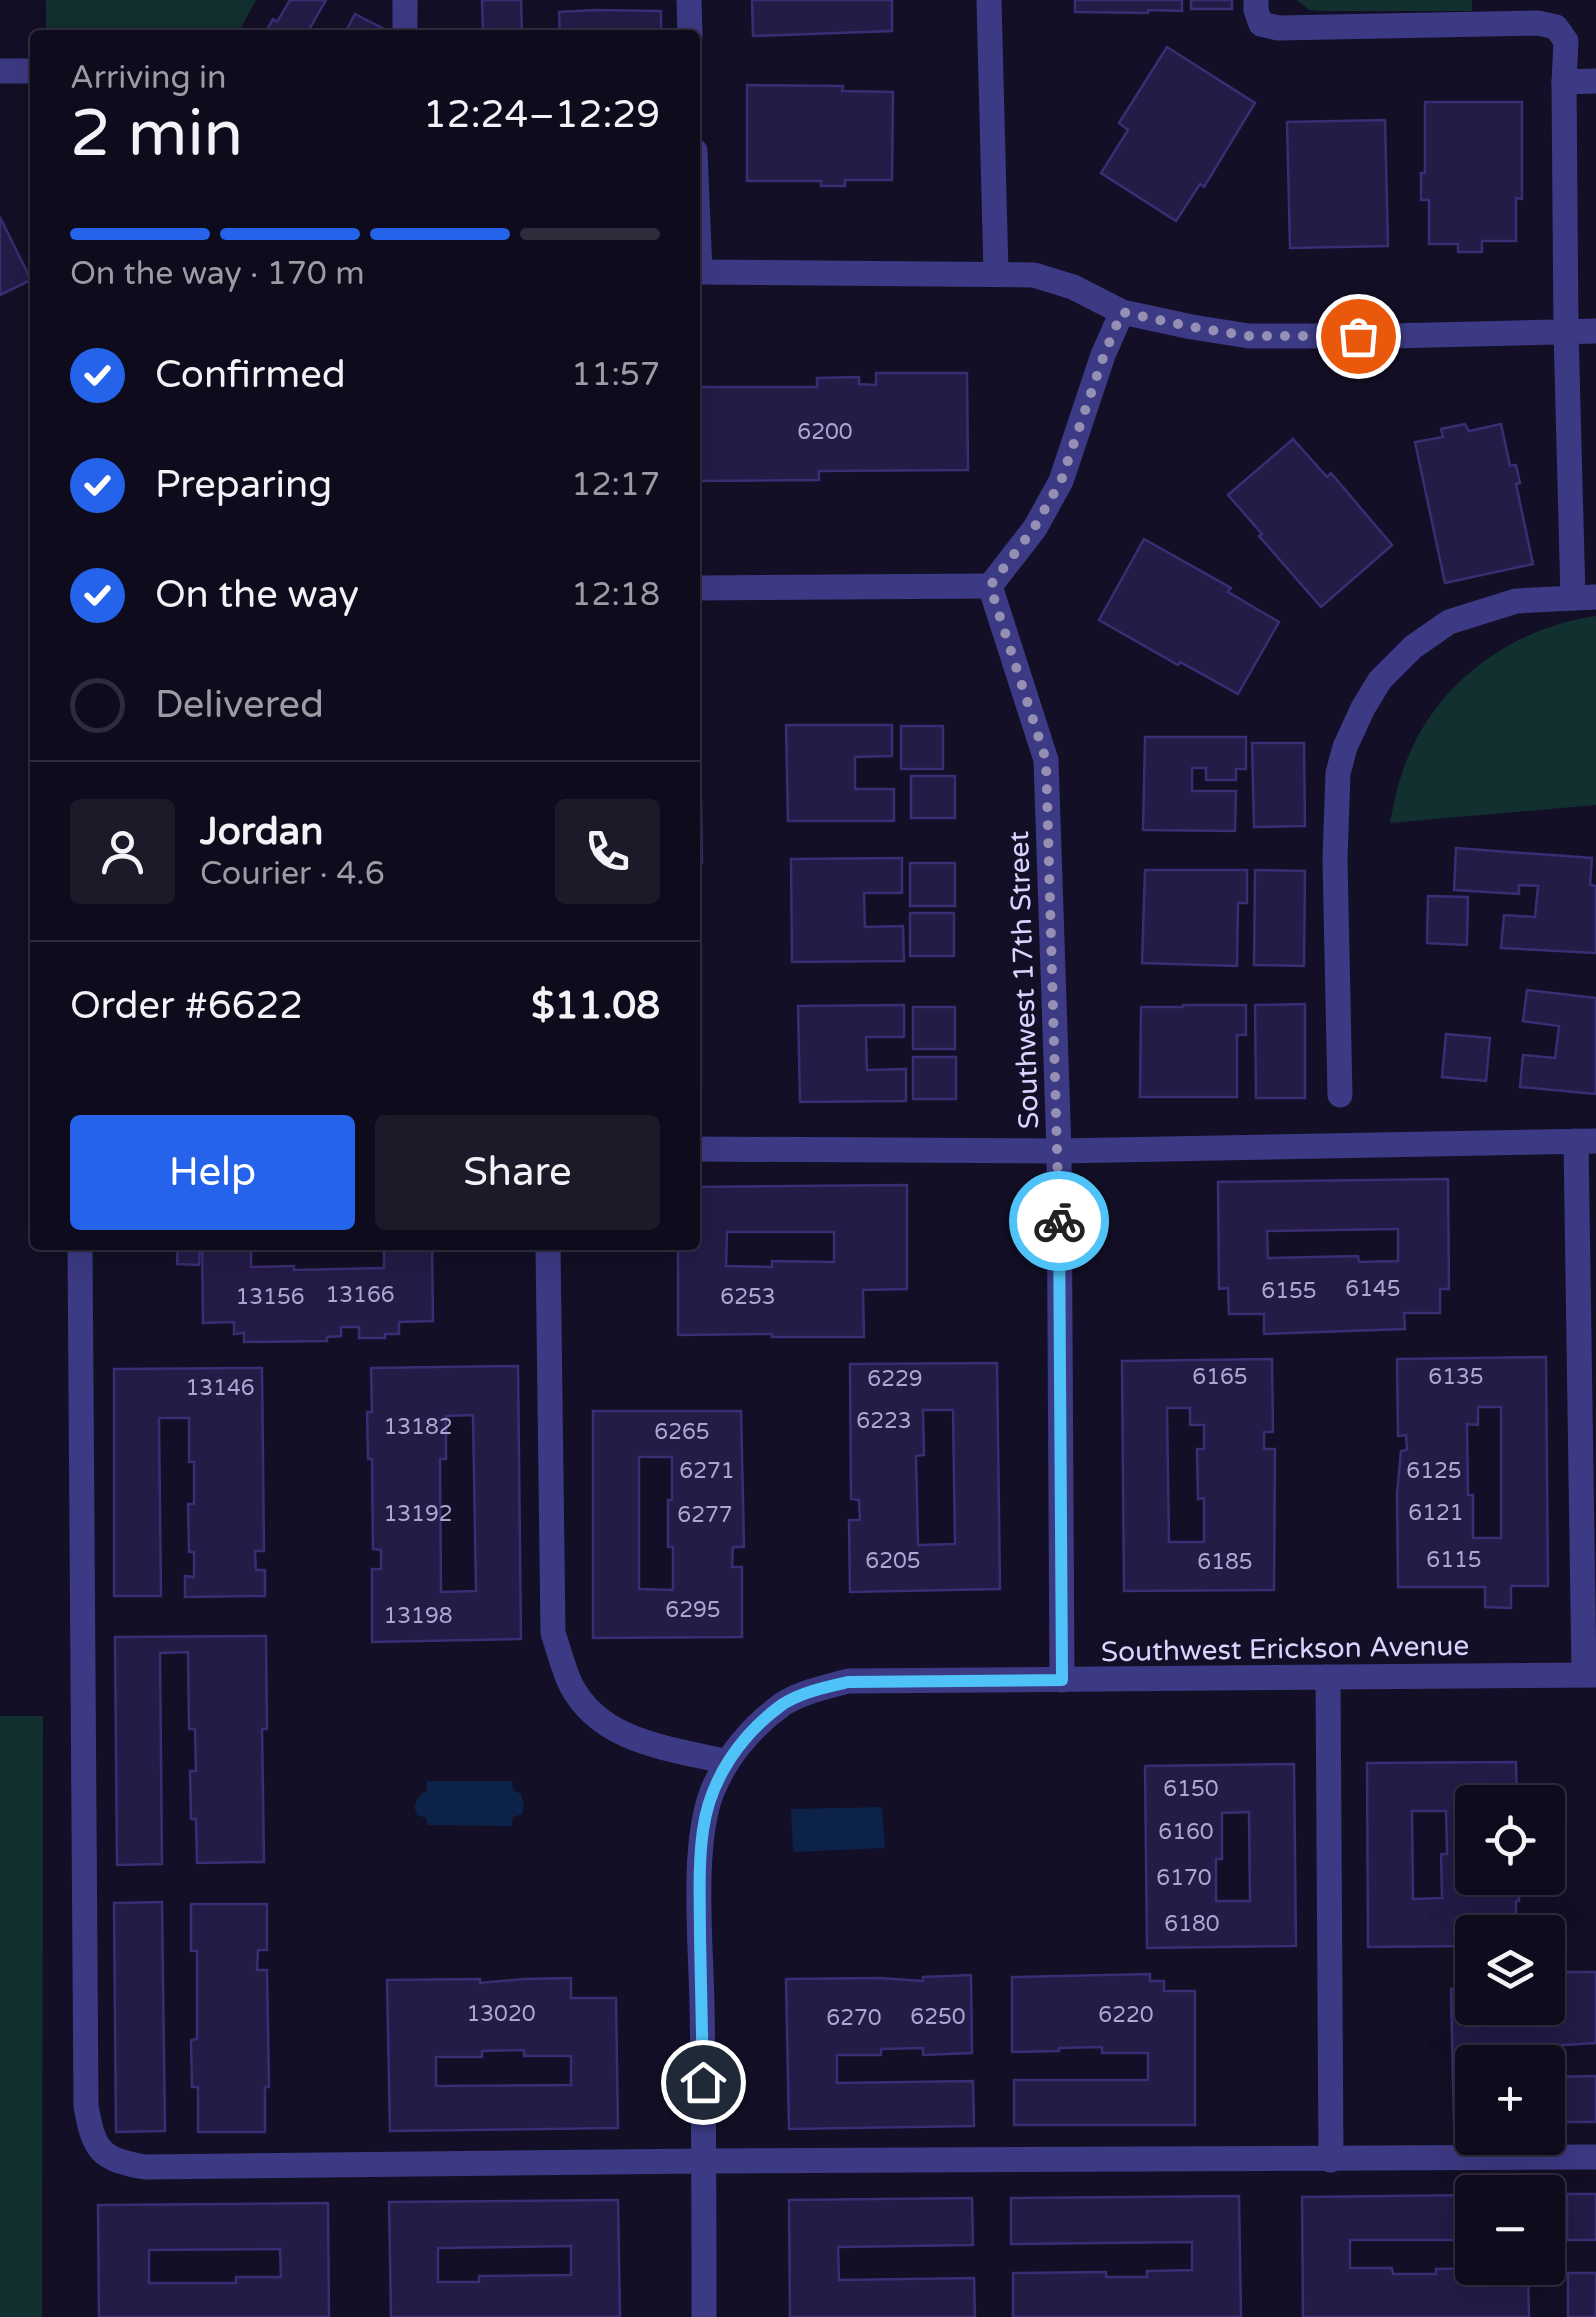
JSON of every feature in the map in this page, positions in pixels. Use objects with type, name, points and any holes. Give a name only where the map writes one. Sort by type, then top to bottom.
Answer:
[{"type":"street","points":[[405,0],[405,30]]},
{"type":"street","points":[[688,0],[690,30]]},
{"type":"street","points":[[990,0],[996,274]]},
{"type":"street","points":[[1256,0],[1261,24],[1278,28],[1538,23],[1556,27],[1566,41],[1566,331],[1585,598],[1516,601],[1449,622],[1413,647],[1380,680],[1363,708],[1345,747],[1338,774],[1335,859],[1340,1094]]},
{"type":"street","points":[[0,71],[30,71]]},
{"type":"street","points":[[1564,82],[1596,82]]},
{"type":"street","points":[[700,272],[1034,275],[1073,287],[1122,312],[1248,336],[1596,331]]},
{"type":"street","points":[[700,588],[990,586],[1034,528],[1061,481],[1122,312]]},
{"type":"street","name":"Southwest 17th Street","points":[[990,586],[1046,760],[1058,1151],[1062,1680]]},
{"type":"street","points":[[700,1149],[1058,1151],[1586,1141],[1590,1675]]},
{"type":"street","points":[[80,1250],[86,2106],[91,2134],[102,2154],[145,2167],[1596,2157]]},
{"type":"street","points":[[548,1250],[553,1633],[572,1686],[597,1719],[633,1740],[727,1762],[712,1794],[703,1829],[700,1877],[704,2317]]},
{"type":"street","name":"Southwest Erickson Avenue","points":[[727,1762],[749,1734],[785,1703],[816,1689],[848,1682],[1590,1675]]},
{"type":"street","points":[[1328,1677],[1331,2160]]},
{"type":"green space","points":[[46,0],[256,0],[240,30],[46,30]]},
{"type":"green space","points":[[1297,0],[1472,0],[1472,11],[1322,11],[1309,10]]},
{"type":"green space","points":[[1596,616],[1596,805],[1390,823],[1408,757],[1439,704],[1460,681],[1509,645],[1566,622]]},
{"type":"green space","points":[[0,1716],[43,1716],[42,2317],[0,2317]]},
{"type":"water","points":[[427,1781],[512,1781],[513,1790],[521,1794],[522,1814],[513,1817],[512,1826],[427,1825],[426,1818],[417,1815],[414,1806],[427,1790]]},
{"type":"water","points":[[882,1807],[885,1848],[793,1852],[791,1809]]},
{"type":"building","points":[[290,0],[326,0],[310,28],[314,30],[267,30],[273,19],[277,22]]},
{"type":"building","points":[[482,0],[521,0],[522,30],[483,30]]},
{"type":"building","points":[[752,0],[892,0],[892,31],[753,36]]},
{"type":"building","points":[[1075,0],[1182,0],[1182,11],[1075,12]]},
{"type":"building","points":[[1191,0],[1232,0],[1232,9],[1191,9]]},
{"type":"building","points":[[661,11],[661,30],[560,30],[559,12]]},
{"type":"building","points":[[355,14],[384,29],[383,30],[347,30]]},
{"type":"building","points":[[1167,47],[1255,103],[1204,187],[1200,184],[1176,221],[1101,173],[1128,130],[1119,123]]},
{"type":"building","points":[[747,85],[843,86],[842,91],[893,92],[892,180],[845,180],[845,186],[821,186],[821,181],[747,181]]},
{"type":"building","points":[[1425,102],[1522,102],[1522,199],[1516,198],[1516,241],[1482,241],[1482,252],[1458,252],[1458,244],[1429,244],[1429,200],[1421,200]]},
{"type":"building","points":[[1385,120],[1388,246],[1290,248],[1287,122]]},
{"type":"building","points":[[0,217],[30,280],[0,295]]},
{"type":"building","points":[[876,373],[967,373],[968,470],[819,471],[819,480],[700,481],[700,387],[817,387],[817,378],[859,377],[859,384],[876,385]]},
{"type":"building","points":[[1465,424],[1469,431],[1501,424],[1510,466],[1516,465],[1520,483],[1516,484],[1533,564],[1445,583],[1415,442],[1443,437],[1441,429]]},
{"type":"building","points":[[1293,439],[1327,477],[1331,473],[1392,545],[1321,607],[1228,495]]},
{"type":"building","points":[[1144,539],[1231,588],[1228,592],[1279,622],[1238,694],[1099,620]]},
{"type":"building","points":[[786,725],[892,725],[892,756],[855,757],[855,789],[894,789],[894,821],[788,821]]},
{"type":"building","points":[[901,726],[943,726],[943,769],[901,769]]},
{"type":"building","points":[[1145,737],[1246,737],[1246,769],[1236,769],[1236,780],[1206,780],[1206,768],[1192,768],[1192,791],[1236,791],[1235,831],[1143,830]]},
{"type":"building","points":[[700,738],[702,863],[700,863]]},
{"type":"building","points":[[1252,743],[1304,743],[1305,826],[1254,827]]},
{"type":"building","points":[[911,776],[955,776],[955,818],[911,818]]},
{"type":"building","points":[[1456,848],[1592,858],[1590,885],[1596,886],[1596,953],[1501,948],[1504,915],[1535,917],[1538,886],[1519,885],[1519,894],[1454,890]]},
{"type":"building","points":[[902,858],[902,893],[864,893],[865,927],[903,926],[904,961],[792,962],[791,859]]},
{"type":"building","points":[[910,863],[955,863],[955,906],[910,906]]},
{"type":"building","points":[[1145,870],[1247,870],[1247,903],[1238,903],[1237,966],[1142,963]]},
{"type":"building","points":[[1255,870],[1305,871],[1304,966],[1254,965]]},
{"type":"building","points":[[1428,896],[1468,897],[1467,945],[1427,943]]},
{"type":"building","points":[[910,913],[954,913],[954,956],[910,956]]},
{"type":"building","points":[[700,946],[701,946],[700,1090]]},
{"type":"building","points":[[1527,990],[1596,998],[1596,1094],[1520,1087],[1523,1055],[1555,1058],[1559,1026],[1523,1021]]},
{"type":"building","points":[[1305,1004],[1305,1098],[1256,1098],[1255,1005]]},
{"type":"building","points":[[904,1005],[904,1037],[866,1037],[867,1070],[906,1069],[906,1101],[800,1102],[798,1006]]},
{"type":"building","points":[[1246,1005],[1246,1035],[1237,1035],[1237,1097],[1140,1097],[1141,1007]]},
{"type":"building","points":[[913,1007],[955,1007],[955,1049],[913,1049]]},
{"type":"building","points":[[1446,1034],[1490,1038],[1486,1081],[1442,1077]]},
{"type":"building","points":[[913,1057],[956,1057],[956,1099],[913,1099]]},
{"type":"building","points":[[1448,1179],[1449,1289],[1440,1289],[1440,1313],[1404,1313],[1405,1329],[1264,1334],[1264,1314],[1229,1314],[1228,1288],[1219,1289],[1218,1182]],"holes":[[[1398,1229],[1398,1261],[1359,1262],[1358,1256],[1268,1258],[1267,1231]]]},
{"type":"building","points":[[907,1185],[907,1289],[863,1290],[864,1337],[678,1335],[678,1250],[700,1250],[700,1187]],"holes":[[[727,1232],[834,1232],[834,1262],[772,1261],[772,1267],[726,1266]]]},
{"type":"building","points":[[178,1250],[200,1250],[199,1265],[177,1264]]},
{"type":"building","points":[[202,1250],[251,1250],[251,1267],[294,1266],[294,1270],[384,1268],[384,1250],[432,1250],[433,1321],[399,1322],[399,1334],[359,1338],[359,1327],[341,1327],[341,1336],[327,1337],[327,1341],[244,1342],[244,1333],[234,1334],[234,1322],[203,1323]]},
{"type":"building","points":[[1546,1357],[1548,1586],[1511,1586],[1511,1608],[1485,1607],[1485,1587],[1398,1587],[1397,1494],[1401,1451],[1407,1450],[1406,1435],[1398,1436],[1397,1359]],"holes":[[[1478,1407],[1501,1407],[1501,1538],[1473,1538],[1467,1424],[1478,1425]]]},
{"type":"building","points":[[1272,1359],[1273,1432],[1264,1432],[1264,1449],[1275,1449],[1274,1590],[1124,1591],[1122,1361]],"holes":[[[1167,1408],[1190,1408],[1190,1425],[1204,1425],[1204,1449],[1197,1449],[1198,1499],[1204,1498],[1204,1542],[1169,1542]]]},
{"type":"building","points":[[997,1363],[1000,1589],[850,1592],[849,1520],[860,1520],[859,1500],[851,1499],[850,1364]],"holes":[[[923,1410],[953,1410],[955,1544],[918,1545],[916,1456],[924,1455]]]},
{"type":"building","points":[[518,1366],[521,1639],[372,1642],[372,1569],[381,1569],[381,1550],[373,1549],[372,1459],[368,1459],[371,1368]],"holes":[[[473,1415],[476,1591],[441,1592],[440,1459],[446,1459],[446,1416]]]},
{"type":"building","points":[[262,1368],[264,1551],[255,1551],[256,1570],[265,1570],[265,1596],[185,1597],[185,1576],[194,1577],[194,1552],[189,1552],[188,1504],[194,1504],[194,1462],[189,1462],[189,1418],[159,1418],[161,1596],[114,1596],[114,1369]]},
{"type":"building","points":[[593,1411],[741,1411],[744,1547],[733,1547],[732,1567],[742,1567],[742,1637],[593,1638]],"holes":[[[639,1457],[672,1457],[668,1547],[673,1547],[673,1590],[639,1589]]]},
{"type":"building","points":[[266,1636],[267,1729],[262,1729],[264,1862],[197,1863],[196,1819],[191,1819],[190,1771],[196,1771],[195,1729],[189,1729],[188,1652],[160,1653],[162,1864],[117,1865],[115,1637]]},
{"type":"building","points":[[1516,1762],[1517,1785],[1455,1785],[1455,1895],[1519,1895],[1516,1915],[1455,1915],[1455,1946],[1368,1947],[1367,1763]],"holes":[[[1412,1811],[1446,1811],[1447,1854],[1441,1854],[1442,1898],[1413,1899]]]},
{"type":"building","points":[[1294,1764],[1296,1946],[1147,1948],[1145,1766]],"holes":[[[1249,1812],[1250,1901],[1216,1901],[1216,1859],[1222,1859],[1222,1813]]]},
{"type":"building","points":[[162,1902],[165,2131],[116,2132],[114,1903]]},
{"type":"building","points":[[191,1904],[267,1904],[267,1950],[258,1950],[257,1970],[267,1970],[269,2087],[265,2087],[265,2132],[198,2132],[198,2087],[192,2087],[191,2040],[197,2039],[197,1951],[191,1951]]},
{"type":"building","points":[[1565,1972],[1596,1972],[1596,2043],[1455,2045],[1454,2124],[1451,1989],[1455,1989],[1455,2025],[1565,2025]]},
{"type":"building","points":[[1150,1974],[1150,1981],[1164,1981],[1164,1991],[1195,1991],[1195,2125],[1014,2125],[1014,2080],[1148,2080],[1148,2053],[1102,2053],[1102,2047],[1012,2052],[1012,1977]]},
{"type":"building","points":[[971,1975],[972,2053],[923,2055],[923,2048],[881,2049],[881,2055],[837,2055],[837,2083],[973,2081],[974,2126],[789,2129],[786,1979],[923,1981],[923,1977]]},
{"type":"building","points":[[571,1978],[571,1998],[616,1998],[618,2128],[390,2131],[387,1980],[480,1979],[480,1983]],"holes":[[[524,2050],[524,2056],[571,2056],[571,2085],[436,2086],[436,2057],[482,2057],[482,2051]]]},
{"type":"building","points":[[1596,2076],[1596,2122],[1565,2122],[1565,2077]]},
{"type":"building","points":[[1567,2194],[1596,2194],[1596,2240],[1567,2240]]},
{"type":"building","points":[[1455,2195],[1455,2240],[1350,2240],[1350,2268],[1392,2268],[1393,2274],[1436,2274],[1436,2269],[1455,2269],[1455,2285],[1528,2285],[1529,2317],[1303,2317],[1302,2197]]},
{"type":"building","points":[[1239,2196],[1241,2317],[1013,2317],[1013,2273],[1106,2272],[1106,2277],[1147,2277],[1147,2271],[1192,2270],[1192,2242],[1011,2244],[1011,2198]]},
{"type":"building","points":[[972,2198],[973,2245],[838,2247],[839,2280],[974,2278],[975,2317],[790,2317],[789,2200]]},
{"type":"building","points":[[618,2200],[620,2317],[391,2317],[389,2202]],"holes":[[[571,2246],[571,2275],[479,2276],[479,2282],[438,2282],[438,2248]]]},
{"type":"building","points":[[328,2203],[329,2317],[99,2317],[98,2205]],"holes":[[[280,2249],[281,2277],[236,2277],[236,2283],[149,2283],[149,2250]]]},
{"type":"building","points":[[1568,2273],[1596,2273],[1596,2317],[1568,2317]]},
{"type":"way so far","points":[[1059,1221],[1046,760],[990,586],[1034,528],[1061,481],[1122,312],[1248,336],[1358,336]]},
{"type":"route","points":[[703,2082],[703,1829],[712,1794],[727,1762],[749,1734],[785,1703],[816,1689],[848,1682],[1062,1680],[1059,1221]]}]
